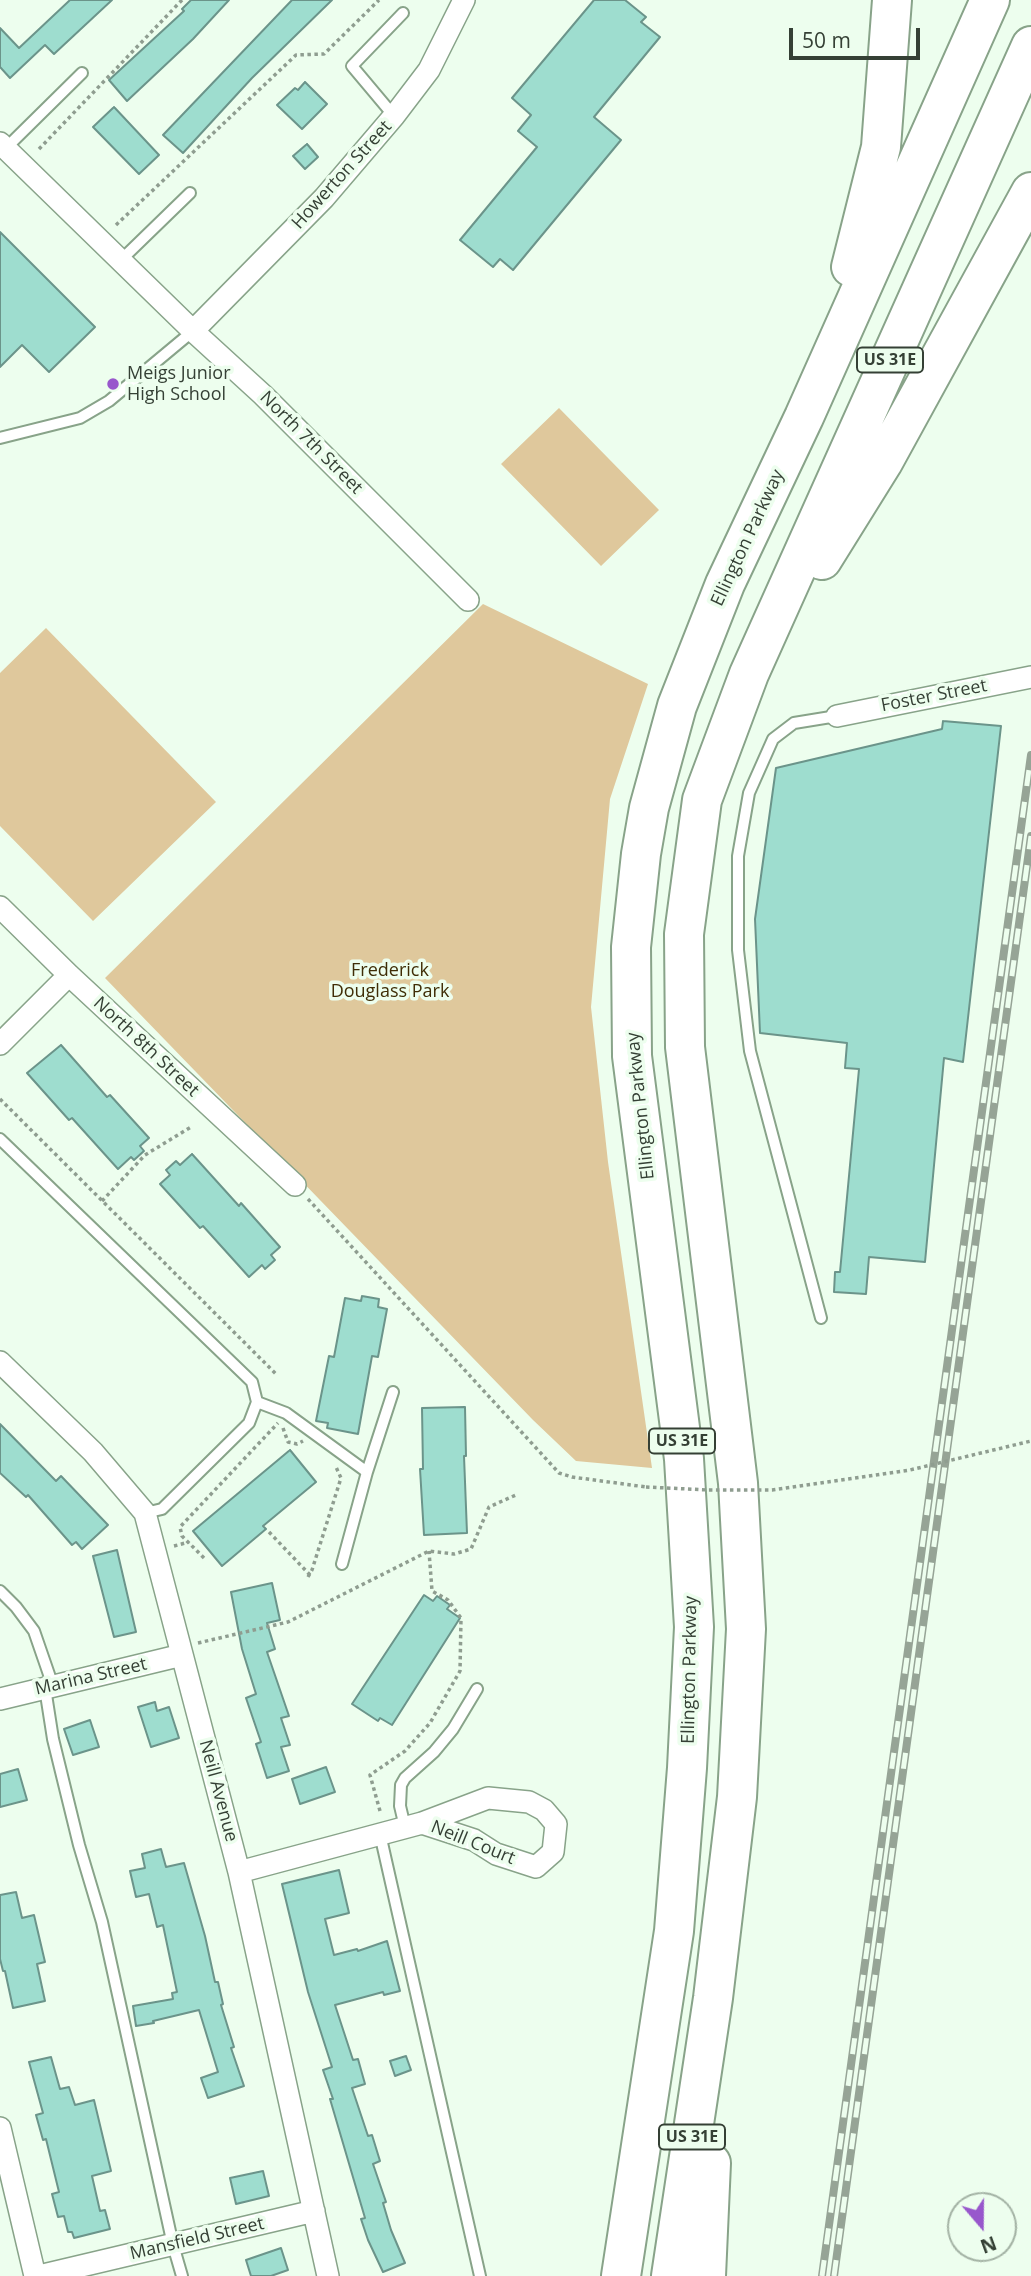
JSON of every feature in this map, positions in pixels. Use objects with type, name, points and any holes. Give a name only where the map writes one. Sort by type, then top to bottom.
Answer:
[{"type":"highway","points":[[804,417],[860,234],[881,147],[892,0]]},
{"type":"highway","name":"Ellington Parkway","points":[[621,2276],[674,1931],[687,1768],[694,1627],[684,1459],[632,1056],[633,934],[640,854],[677,706],[724,584],[804,417],[990,0]]},
{"type":"highway","name":"US 31E","points":[[671,2276],[713,1998],[737,1797],[746,1629],[738,1482],[685,1047],[684,934],[702,800],[749,674],[1031,46]]},
{"type":"highway","points":[[749,674],[883,461],[1031,192]]},
{"type":"highway","points":[[706,2276],[716,2054],[713,1998]]},
{"type":"highway","points":[[602,2276],[629,2221]]},
{"type":"street","name":"Howerton Street","points":[[193,331],[324,198],[394,116],[429,70],[464,0]]},
{"type":"street","name":"North 7th Street","points":[[3,145],[193,331],[263,395],[468,600]]},
{"type":"street","name":"Foster Street","points":[[837,716],[1031,677]]},
{"type":"street","name":"North 8th Street","points":[[0,907],[69,975],[295,1185]]},
{"type":"street","points":[[0,1044],[69,975]]},
{"type":"street","name":"Neill Avenue","points":[[0,1362],[93,1452],[145,1513],[190,1649],[328,2276]]},
{"type":"street","name":"Marina Street","points":[[0,1699],[190,1649]]},
{"type":"street","name":"Neill Court","points":[[239,1872],[414,1825],[488,1798],[529,1802],[544,1810],[556,1824],[553,1852],[536,1867],[496,1854],[474,1840],[414,1825]]},
{"type":"street","points":[[0,2128],[37,2276]]},
{"type":"street","name":"Mansfield Street","points":[[37,2276],[314,2211]]},
{"type":"lane","points":[[394,116],[352,66],[403,13]]},
{"type":"lane","points":[[3,145],[82,73]]},
{"type":"lane","points":[[121,260],[190,193]]},
{"type":"lane","points":[[0,438],[80,418],[109,401],[193,331]]},
{"type":"lane","points":[[821,1318],[750,1051],[737,950],[738,856],[749,793],[773,739],[793,723],[837,716]]},
{"type":"lane","points":[[0,1139],[252,1382],[257,1402],[249,1423],[162,1509],[145,1513]]},
{"type":"lane","points":[[342,1564],[367,1472],[393,1392]]},
{"type":"lane","points":[[257,1402],[286,1413],[367,1472]]},
{"type":"lane","points":[[0,1591],[34,1631],[49,1687],[56,1753],[79,1845],[106,1935],[182,2276]]},
{"type":"lane","points":[[414,1825],[400,1806],[401,1785],[453,1729],[477,1689]]},
{"type":"lane","points":[[380,1834],[480,2276]]},
{"type":"path","points":[[39,149],[181,0]]},
{"type":"path","points":[[116,225],[296,55],[324,54],[379,0]]},
{"type":"path","points":[[0,1099],[275,1374]]},
{"type":"path","points":[[102,1201],[145,1155],[191,1127]]},
{"type":"path","points":[[295,1185],[559,1472],[572,1477],[646,1486],[772,1490],[910,1470],[1031,1441]]},
{"type":"path","points":[[205,1558],[182,1536],[180,1527],[278,1423],[285,1429],[288,1442],[297,1444],[302,1441],[311,1448]]},
{"type":"path","points":[[269,1532],[309,1576],[341,1478],[337,1468],[328,1461]]},
{"type":"path","points":[[190,1649],[288,1622],[429,1551],[454,1555],[471,1549],[489,1507],[518,1494]]},
{"type":"path","points":[[173,1546],[189,1542]]},
{"type":"path","points":[[380,1811],[370,1775],[405,1751],[430,1723],[460,1671],[461,1618],[448,1600],[432,1591],[429,1551]]},
{"type":"green space","points":[[559,408],[659,510],[601,566],[501,464]]},
{"type":"green space","name":"Frederick Douglass Park","points":[[483,604],[648,684],[610,799],[591,1007],[608,1162],[652,1468],[576,1461],[533,1420],[105,978]]},
{"type":"green space","points":[[46,628],[216,802],[93,921],[0,826],[0,673]]},
{"type":"building","points":[[70,0],[112,0],[54,54],[45,45],[10,78],[0,67],[0,28],[19,48]]},
{"type":"building","points":[[191,0],[229,0],[193,39],[127,101],[109,80],[184,11],[182,9]]},
{"type":"building","points":[[292,0],[332,0],[252,78],[183,153],[163,135]]},
{"type":"building","points":[[594,0],[625,0],[646,17],[641,22],[660,37],[594,117],[621,140],[513,270],[500,259],[493,267],[460,240],[537,147],[518,131],[531,115],[512,98]]},
{"type":"building","points":[[305,82],[327,104],[302,129],[277,105]]},
{"type":"building","points":[[114,107],[159,155],[139,174],[93,127]]},
{"type":"building","points":[[307,144],[318,157],[305,169],[293,156]]},
{"type":"building","name":"Meigs Junior High School","points":[[0,232],[95,327],[49,372],[22,345],[0,367]]},
{"type":"building","points":[[943,721],[1001,726],[963,1062],[944,1058],[925,1262],[869,1257],[866,1294],[834,1292],[835,1272],[840,1272],[859,1069],[845,1068],[847,1043],[760,1033],[755,919],[776,768],[942,729]]},
{"type":"building","points":[[61,1045],[107,1097],[110,1095],[149,1138],[140,1146],[144,1151],[134,1160],[131,1157],[118,1169],[27,1073]]},
{"type":"building","points":[[192,1154],[280,1247],[271,1255],[275,1260],[265,1269],[262,1265],[249,1277],[160,1184],[170,1175],[166,1170],[176,1161],[180,1165]]},
{"type":"building","points":[[362,1296],[379,1299],[378,1307],[387,1309],[378,1357],[372,1356],[358,1434],[327,1428],[328,1423],[316,1421],[329,1356],[334,1357],[345,1298],[361,1301]]},
{"type":"building","points":[[465,1407],[467,1533],[424,1535],[420,1469],[423,1469],[422,1408]]},
{"type":"building","points":[[0,1424],[56,1481],[61,1476],[108,1525],[82,1549],[76,1542],[72,1545],[28,1495],[26,1497],[0,1473]]},
{"type":"building","points":[[290,1450],[316,1482],[263,1526],[266,1529],[222,1566],[193,1531]]},
{"type":"building","points":[[117,1550],[136,1632],[114,1637],[93,1556]]},
{"type":"building","points":[[272,1583],[280,1620],[267,1623],[275,1649],[267,1652],[289,1716],[281,1718],[290,1745],[281,1747],[289,1771],[267,1778],[256,1744],[261,1742],[246,1698],[256,1694],[242,1649],[231,1592]]},
{"type":"building","points":[[424,1595],[433,1601],[437,1596],[450,1605],[447,1609],[460,1618],[392,1725],[380,1718],[378,1721],[352,1704]]},
{"type":"building","points":[[155,1702],[157,1711],[169,1707],[179,1738],[151,1747],[138,1707]]},
{"type":"building","points":[[90,1720],[99,1747],[73,1755],[64,1729]]},
{"type":"building","points":[[326,1767],[335,1792],[300,1804],[292,1779]]},
{"type":"building","points":[[18,1769],[27,1800],[0,1807],[0,1774]]},
{"type":"building","points":[[161,1849],[166,1867],[184,1863],[215,1982],[218,1982],[223,2004],[221,2005],[234,2047],[231,2048],[244,2086],[208,2098],[201,2078],[218,2072],[199,2010],[136,2026],[133,2006],[173,1999],[172,1993],[177,1992],[163,1925],[157,1927],[149,1894],[136,1897],[130,1871],[145,1868],[142,1854]]},
{"type":"building","points":[[339,1870],[349,1913],[325,1919],[334,1955],[357,1949],[358,1951],[387,1941],[400,1991],[384,1995],[383,1992],[335,2005],[353,2060],[358,2059],[365,2084],[352,2088],[368,2136],[372,2135],[380,2161],[373,2164],[386,2202],[383,2203],[391,2230],[405,2263],[383,2272],[361,2219],[365,2218],[323,2070],[332,2067],[308,1992],[282,1884]]},
{"type":"building","points":[[16,1892],[22,1918],[34,1915],[45,1962],[37,1964],[45,2001],[13,2008],[0,1959],[0,1895]]},
{"type":"building","points":[[406,2056],[411,2070],[395,2076],[390,2061]]},
{"type":"building","points":[[51,2057],[60,2089],[69,2087],[75,2105],[94,2100],[111,2171],[92,2176],[100,2211],[105,2210],[110,2229],[74,2238],[72,2232],[68,2232],[64,2216],[58,2217],[52,2194],[59,2192],[46,2139],[43,2140],[36,2115],[43,2113],[29,2062]]},
{"type":"building","points":[[263,2171],[269,2196],[236,2204],[230,2178]]},
{"type":"building","points":[[281,2248],[288,2270],[271,2276],[251,2276],[246,2260]]},
{"type":"railway","points":[[822,2276],[1031,755]]},
{"type":"railway","points":[[834,2276],[1031,836]]},
{"type":"place","name":"Meigs Junior High School","points":[[113,384]]}]
